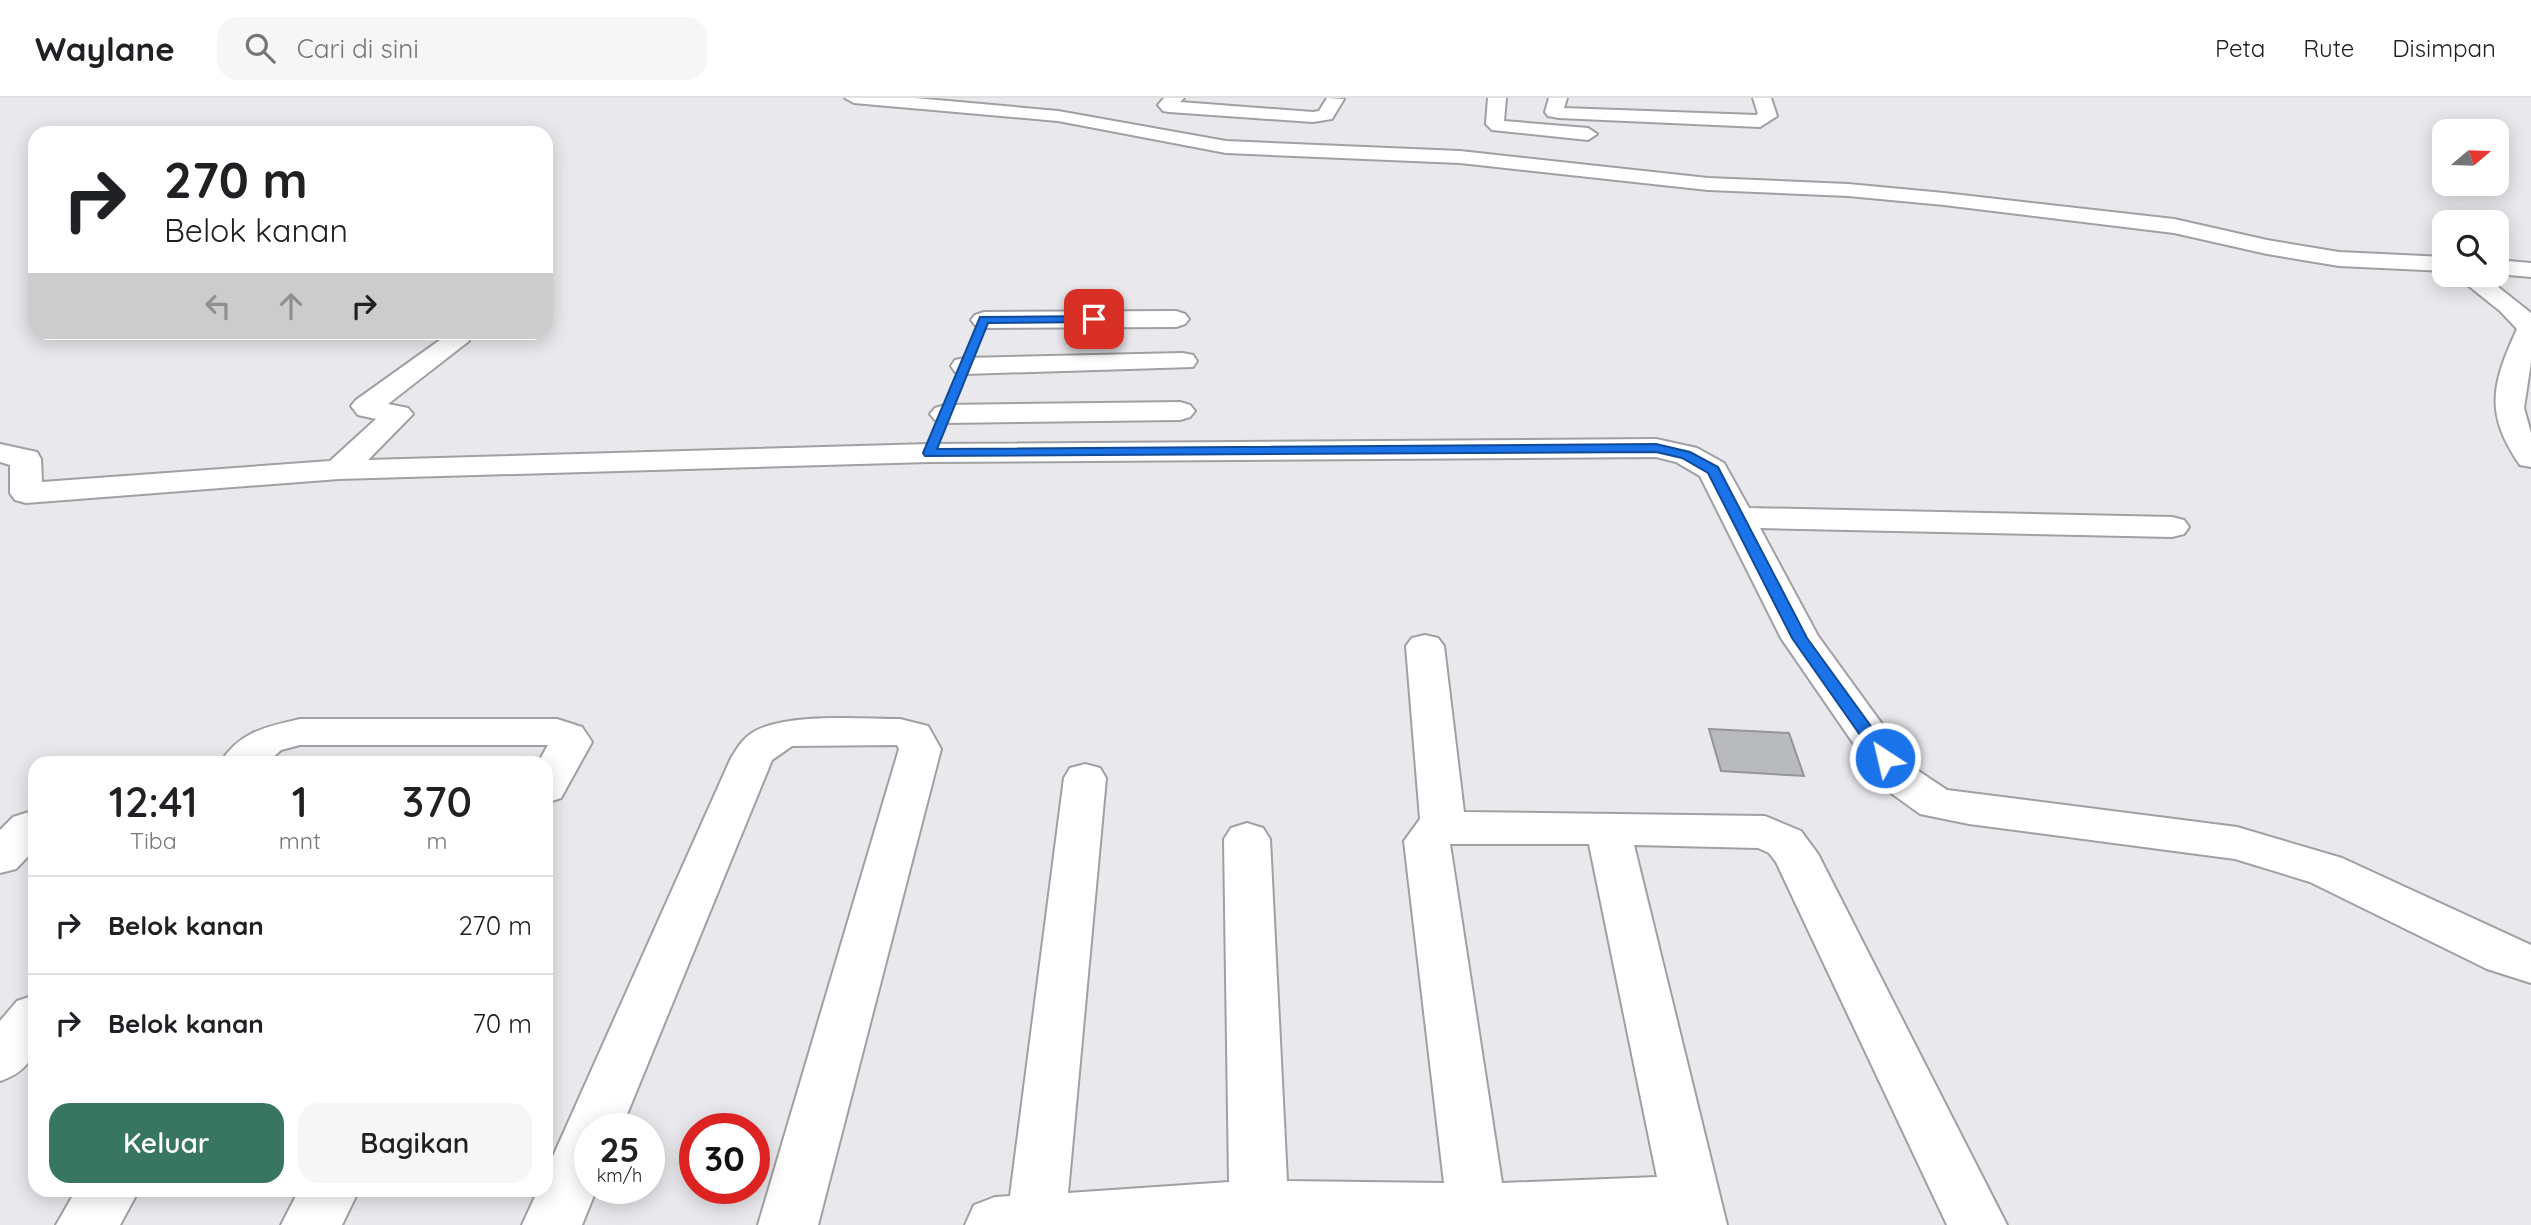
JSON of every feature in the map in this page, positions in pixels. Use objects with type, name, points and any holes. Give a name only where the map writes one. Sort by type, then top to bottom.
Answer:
[{"type":"street","points":[[854,98],[1058,116],[1102,108]]},
{"type":"street","points":[[1175,98],[1167,105],[1169,107],[1313,117],[1326,115],[1345,100]]},
{"type":"street","points":[[1314,98],[1345,100]]},
{"type":"street","points":[[1497,98],[1495,124],[1505,128],[1590,133],[1595,130],[1592,116]]},
{"type":"street","points":[[1558,98],[1554,112],[1592,116],[1625,107],[1701,121],[1765,119],[1768,116],[1762,98]]},
{"type":"street","points":[[1694,98],[1701,121]]},
{"type":"street","points":[[1081,112],[1226,147],[1460,157],[1708,184],[1872,192],[2147,222],[2328,257],[2432,263]]},
{"type":"street","points":[[2509,268],[2531,270]]},
{"type":"street","points":[[2484,287],[2521,316],[2530,329],[2516,366],[2508,411],[2531,458]]},
{"type":"street","points":[[929,453],[987,314],[1176,319]]},
{"type":"street","points":[[339,470],[398,414],[368,409],[366,406],[456,341]]},
{"type":"street","points":[[965,366],[1183,361]]},
{"type":"street","points":[[946,414],[1180,411]]},
{"type":"street","points":[[0,453],[26,459],[13,495],[339,470],[929,453],[1656,448],[1686,455],[1713,470],[1800,638],[1899,778],[1935,803],[2237,843],[2326,870],[2504,956],[2531,964]]},
{"type":"street","points":[[1737,518],[2172,527]]},
{"type":"street","points":[[1425,646],[1443,828]]},
{"type":"street","points":[[249,756],[267,740],[300,732],[419,748],[557,732],[567,736],[571,742],[553,775]]},
{"type":"street","points":[[600,1113],[746,771],[761,744],[772,737],[790,733],[900,732],[913,735],[920,749],[788,1225]]},
{"type":"street","points":[[1085,778],[1016,1224],[1259,1207],[1453,1215],[1694,1214],[1608,829]]},
{"type":"street","points":[[1453,1215],[1427,841],[1433,831],[1443,828],[1608,829],[1765,832],[1785,842],[1795,854],[1977,1225]]},
{"type":"street","points":[[0,857],[28,829]]},
{"type":"street","points":[[1247,839],[1259,1207]]},
{"type":"street","points":[[0,1059],[28,1025]]},
{"type":"street","points":[[552,1225],[574,1173]]},
{"type":"street","points":[[86,1225],[105,1197]]},
{"type":"street","points":[[311,1225],[326,1197]]},
{"type":"building","points":[[1709,729],[1789,733],[1804,776],[1721,771]]},
{"type":"route","points":[[1094,319],[984,320],[929,453],[1656,448],[1686,455],[1713,470],[1800,638],[1885,758]]}]
